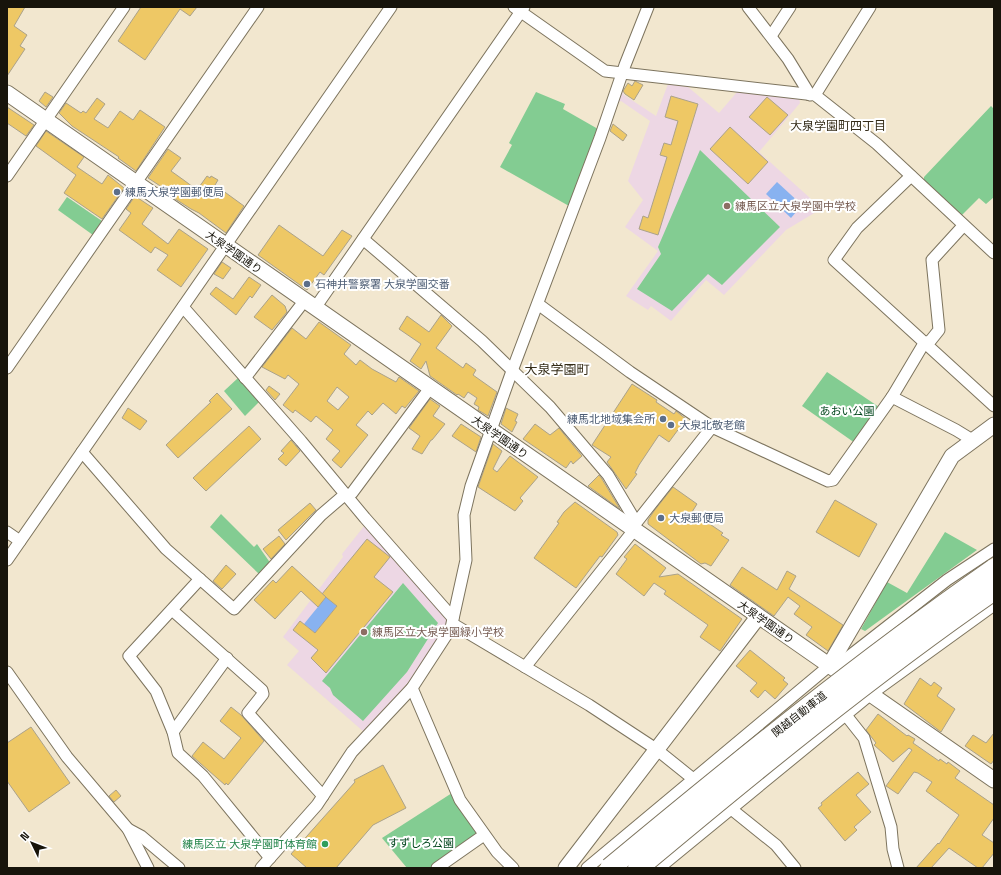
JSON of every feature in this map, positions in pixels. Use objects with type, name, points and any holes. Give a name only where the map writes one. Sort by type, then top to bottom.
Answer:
[{"type":"highway","name":"関越自動車道","points":[[610,868],[820,697],[938,608],[994,569]]},
{"type":"highway","name":"関越自動車道","points":[[638,868],[815,722],[882,670],[994,590]]},
{"type":"street","points":[[7,176],[124,7]]},
{"type":"street","points":[[7,368],[258,7]]},
{"type":"street","points":[[7,560],[391,7]]},
{"type":"street","points":[[261,868],[322,796],[352,752],[412,688],[431,661],[453,621],[466,560],[464,515],[467,500],[512,371],[648,7]]},
{"type":"street","points":[[748,7],[788,59],[813,95],[877,144],[963,226],[994,253]]},
{"type":"street","points":[[771,36],[790,7]]},
{"type":"street","points":[[813,95],[870,7]]},
{"type":"street","points":[[245,378],[310,304],[363,239],[519,9],[605,71],[813,95]]},
{"type":"street","name":"大泉学園通り","points":[[7,93],[492,431],[634,526],[758,617],[994,780]]},
{"type":"street","points":[[911,176],[857,228],[834,260],[882,306],[926,343],[994,406]]},
{"type":"street","points":[[538,304],[630,372],[712,427],[828,481],[833,480],[892,397],[923,345],[939,330],[932,260],[963,226]]},
{"type":"street","points":[[363,239],[482,341],[550,407],[608,475],[634,526]]},
{"type":"street","points":[[183,307],[347,495],[453,621],[525,667],[589,705],[656,749],[776,845],[795,868]]},
{"type":"street","points":[[82,452],[166,549],[234,608],[321,515],[347,495],[352,493],[430,388]]},
{"type":"street","points":[[892,397],[974,441]]},
{"type":"street","points":[[576,855],[588,868],[693,778],[829,666],[952,456],[994,425]]},
{"type":"street","points":[[525,667],[712,427]]},
{"type":"street","points":[[7,532],[20,541]]},
{"type":"street","points":[[829,666],[838,664],[947,580],[994,549]]},
{"type":"street","points":[[200,579],[129,656],[154,688],[173,732],[178,753],[203,776],[270,858]]},
{"type":"street","points":[[659,868],[845,714],[994,605]]},
{"type":"street","points":[[172,610],[262,690],[263,694],[248,713],[322,796]]},
{"type":"street","points":[[566,868],[758,617]]},
{"type":"street","points":[[848,634],[854,642],[863,644]]},
{"type":"street","points":[[173,732],[227,658]]},
{"type":"street","points":[[7,672],[67,757],[128,829],[148,868]]},
{"type":"street","points":[[412,688],[460,800],[484,835],[512,868]]},
{"type":"street","points":[[845,714],[864,738],[891,828],[893,849],[898,868]]},
{"type":"street","points":[[128,829],[141,836],[179,868]]},
{"type":"street","points":[[437,868],[484,835]]},
{"type":"shaded area","name":"練馬区立大泉学園中学校","points":[[668,84],[688,87],[719,113],[737,92],[799,98],[800,103],[759,152],[810,198],[816,212],[786,230],[724,295],[706,280],[671,321],[651,306],[648,310],[626,296],[658,251],[625,227],[643,200],[628,181],[650,121],[621,101],[617,103],[622,91],[624,95],[656,116]]},
{"type":"shaded area","name":"練馬区立大泉学園緑小学校","points":[[365,525],[447,620],[445,627],[416,674],[364,732],[287,665],[299,651],[283,637],[343,557],[342,554]]},
{"type":"green space","points":[[536,92],[565,104],[563,109],[598,129],[569,206],[500,167],[512,145],[509,143]]},
{"type":"green space","points":[[991,106],[994,109],[994,197],[986,204],[979,198],[961,216],[924,182],[924,177]]},
{"type":"green space","points":[[700,150],[780,227],[722,285],[708,274],[672,311],[637,289],[661,254],[658,247]]},
{"type":"green space","points":[[67,197],[102,221],[93,235],[58,210]]},
{"type":"green space","name":"あおい公園","points":[[827,372],[879,407],[855,443],[802,406]]},
{"type":"green space","points":[[238,378],[259,402],[245,416],[224,391]]},
{"type":"green space","points":[[221,514],[254,547],[257,544],[271,564],[262,573],[258,573],[210,527]]},
{"type":"green space","points":[[945,532],[977,550],[865,631],[861,629],[887,582],[907,593]]},
{"type":"green space","points":[[403,583],[438,623],[407,672],[363,721],[333,695],[330,688],[322,681]]},
{"type":"green space","name":"すずしろ公園","points":[[452,793],[476,832],[474,837],[429,868],[407,868],[382,838]]},
{"type":"water","points":[[777,182],[802,205],[791,218],[766,194]]},
{"type":"water","points":[[326,597],[337,606],[315,633],[304,624]]},
{"type":"building","points":[[7,7],[25,7],[14,26],[27,35],[20,46],[25,49],[7,76]]},
{"type":"building","points":[[141,7],[197,7],[190,16],[180,9],[145,60],[118,41]]},
{"type":"building","points":[[635,81],[643,85],[634,100],[623,91],[628,83],[632,86]]},
{"type":"building","points":[[45,92],[53,97],[46,107],[39,101]]},
{"type":"building","points":[[671,96],[698,104],[658,235],[639,229],[643,216],[648,218],[667,157],[660,155],[664,143],[671,145],[678,121],[665,117]]},
{"type":"building","points":[[767,97],[788,115],[770,135],[749,117]]},
{"type":"building","points":[[97,98],[105,104],[94,119],[108,128],[120,111],[133,120],[140,110],[165,127],[136,171],[118,158],[119,157],[72,126],[59,113],[66,103],[81,113],[83,111],[86,113]]},
{"type":"building","points":[[7,107],[34,125],[26,136],[7,123]]},
{"type":"building","points":[[613,124],[627,135],[623,141],[610,131]]},
{"type":"building","points":[[730,127],[768,162],[748,184],[710,149]]},
{"type":"building","points":[[46,131],[84,157],[77,167],[102,184],[108,175],[124,188],[102,219],[64,193],[76,175],[36,146]]},
{"type":"building","points":[[168,149],[181,158],[171,171],[197,190],[207,176],[210,178],[211,176],[218,180],[215,185],[244,206],[226,233],[199,213],[169,195],[171,193],[148,178]]},
{"type":"building","points":[[135,196],[153,208],[142,224],[168,244],[179,229],[208,249],[181,287],[157,270],[168,255],[155,247],[151,253],[119,230],[131,213],[126,209]]},
{"type":"building","points":[[279,225],[323,256],[342,230],[352,236],[324,275],[320,272],[307,290],[258,255]]},
{"type":"building","points":[[222,262],[231,268],[223,279],[214,274]]},
{"type":"building","points":[[249,277],[261,285],[252,298],[250,296],[236,315],[210,294],[216,287],[233,299]]},
{"type":"building","points":[[272,295],[285,306],[287,312],[272,330],[254,317]]},
{"type":"building","points":[[441,315],[452,326],[436,348],[463,368],[466,363],[476,370],[473,375],[497,392],[488,416],[478,410],[479,407],[474,404],[477,398],[468,392],[464,398],[458,394],[457,395],[430,376],[426,361],[421,369],[410,361],[421,344],[399,329],[407,316],[429,332]]},
{"type":"building","points":[[319,322],[351,345],[344,354],[356,365],[360,360],[372,369],[396,382],[399,377],[419,391],[405,408],[402,406],[396,414],[383,403],[372,415],[368,411],[356,425],[368,435],[341,468],[332,460],[340,451],[326,439],[333,430],[316,416],[311,422],[295,410],[293,413],[283,405],[299,384],[288,375],[285,379],[262,367],[292,328],[306,339]],"holes":[[[337,387],[349,397],[338,410],[327,401]]]},
{"type":"building","points":[[632,384],[657,400],[656,402],[674,414],[676,411],[686,419],[669,442],[659,435],[639,465],[635,473],[637,474],[626,489],[607,462],[611,457],[592,445]]},
{"type":"building","points":[[269,386],[280,394],[275,400],[266,390]]},
{"type":"building","points":[[217,393],[232,409],[178,458],[166,445],[211,402],[209,401]]},
{"type":"building","points":[[430,399],[440,406],[433,416],[445,424],[431,440],[422,454],[412,449],[420,436],[409,428]]},
{"type":"building","points":[[128,408],[147,421],[140,430],[122,418]]},
{"type":"building","points":[[506,408],[518,414],[515,421],[517,422],[512,432],[501,424]]},
{"type":"building","points":[[461,424],[481,437],[476,452],[452,436]]},
{"type":"building","points":[[535,424],[550,435],[559,428],[582,456],[573,464],[571,461],[566,468],[523,439]]},
{"type":"building","points":[[249,426],[261,439],[206,491],[193,478]]},
{"type":"building","points":[[291,440],[300,451],[286,466],[278,459],[284,453],[281,451]]},
{"type":"building","points":[[493,444],[502,451],[493,469],[497,472],[510,456],[538,477],[520,498],[523,501],[515,511],[478,487]]},
{"type":"building","points":[[599,475],[602,479],[620,509],[588,486]]},
{"type":"building","points":[[673,487],[697,504],[692,512],[723,533],[721,535],[729,540],[711,566],[705,563],[701,564],[648,524],[648,520],[654,511]]},
{"type":"building","points":[[835,500],[877,524],[859,557],[816,532]]},
{"type":"building","points":[[575,502],[617,532],[618,535],[576,588],[534,558],[559,523],[557,522],[564,512]]},
{"type":"building","points":[[310,503],[316,510],[286,540],[278,530]]},
{"type":"building","points":[[279,536],[285,544],[271,559],[263,549]]},
{"type":"building","points":[[367,539],[390,557],[374,577],[393,592],[326,673],[311,658],[318,650],[293,630],[300,621],[315,633],[337,606],[322,594]]},
{"type":"building","points":[[635,544],[666,568],[659,577],[678,574],[742,619],[720,651],[700,637],[708,625],[664,594],[666,591],[654,583],[644,596],[616,574],[627,559],[624,557]]},
{"type":"building","points":[[226,565],[236,574],[222,589],[213,581]]},
{"type":"building","points":[[292,566],[326,597],[318,607],[301,591],[275,619],[254,600],[273,580],[276,583]]},
{"type":"building","points":[[742,567],[777,590],[787,571],[796,576],[789,589],[843,625],[828,651],[806,635],[812,627],[794,614],[800,606],[788,597],[774,616],[730,585]]},
{"type":"building","points":[[750,650],[785,678],[783,680],[788,684],[775,699],[765,690],[758,698],[750,691],[757,683],[736,666]]},
{"type":"building","points":[[920,678],[931,686],[934,682],[942,688],[937,696],[955,709],[941,732],[904,704]]},
{"type":"building","points":[[231,707],[241,715],[264,741],[228,785],[226,783],[225,785],[192,756],[203,742],[224,759],[241,738],[220,721]]},
{"type":"building","points":[[878,714],[907,736],[908,735],[915,739],[913,743],[939,761],[940,759],[947,764],[948,762],[960,771],[955,778],[994,805],[994,818],[982,835],[994,843],[994,853],[982,868],[978,868],[949,848],[931,868],[916,868],[938,843],[939,844],[959,815],[926,791],[932,782],[918,773],[914,772],[898,794],[886,786],[912,750],[909,748],[893,762],[874,745],[876,743],[866,730]]},
{"type":"building","points":[[31,727],[70,783],[29,812],[7,781],[7,743]]},
{"type":"building","points":[[994,733],[994,760],[991,764],[965,746],[973,735],[986,743]]},
{"type":"building","points":[[383,765],[406,808],[373,825],[336,868],[307,868],[291,854],[355,782],[354,780]]},
{"type":"building","points":[[858,772],[869,784],[856,795],[871,812],[854,827],[857,830],[845,841],[818,808],[822,805],[821,803]]},
{"type":"building","points":[[116,790],[121,796],[114,802],[109,796]]},
{"type":"place","name":"練馬大泉学園郵便局","points":[[117,192]]},
{"type":"place","name":"練馬区立大泉学園中学校","points":[[727,206]]},
{"type":"place","name":"石神井警察署 大泉学園交番","points":[[307,284]]},
{"type":"place","name":"練馬北地域集会所","points":[[663,419]]},
{"type":"place","name":"大泉北敬老館","points":[[671,425]]},
{"type":"place","name":"大泉郵便局","points":[[661,518]]},
{"type":"place","name":"練馬区立大泉学園緑小学校","points":[[364,632]]},
{"type":"place","name":"練馬区立 大泉学園町体育館","points":[[325,844]]},
{"type":"district","name":"大泉学園町四丁目","points":[[838,126]]},
{"type":"district","name":"大泉学園町","points":[[557,369]]}]
